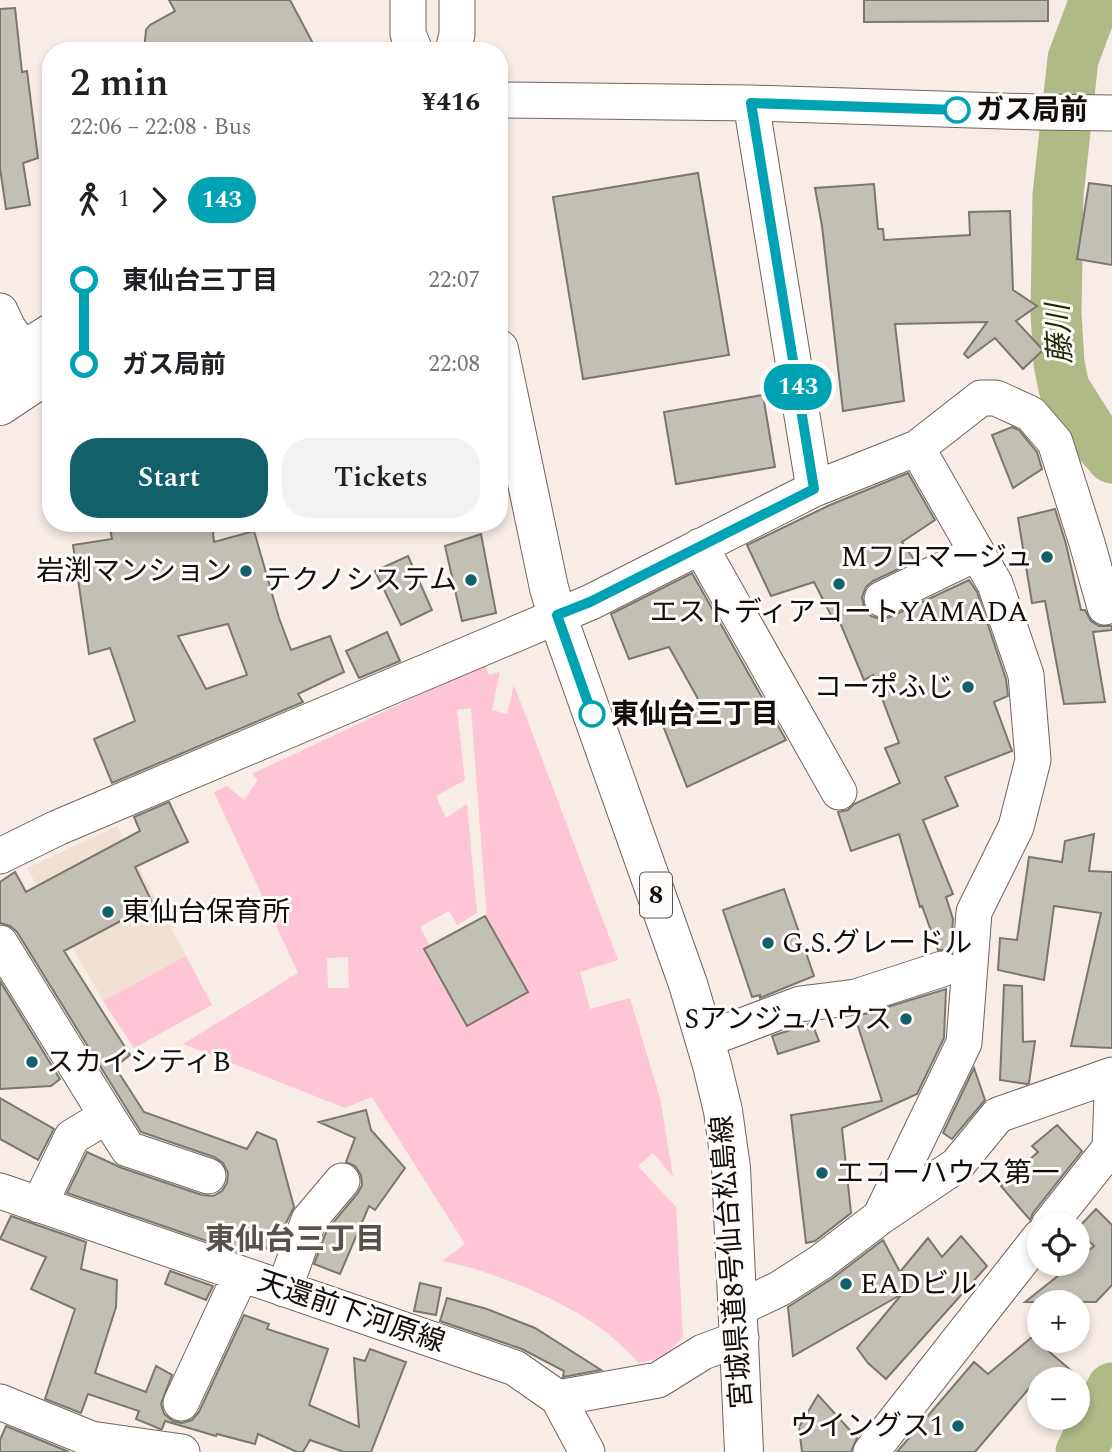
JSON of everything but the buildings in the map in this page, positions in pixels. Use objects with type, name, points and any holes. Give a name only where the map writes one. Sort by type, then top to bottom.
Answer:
[{"type":"main road","points":[[0,406],[19,342]]},
{"type":"main road","name":"宮城県道8号仙台松島線","points":[[508,391],[557,615],[688,984],[723,1111],[731,1168],[744,1452]]},
{"type":"street","points":[[408,0],[408,34],[411,42]]},
{"type":"street","points":[[455,42],[457,0]]},
{"type":"street","points":[[508,100],[751,103],[1103,113]]},
{"type":"street","points":[[751,103],[814,489]]},
{"type":"street","points":[[0,856],[57,828],[590,602],[814,489],[917,448],[981,398],[996,398],[1031,414],[1055,442],[1105,607]]},
{"type":"street","points":[[880,1217],[964,1043],[974,912],[1016,827],[1033,760],[1026,676],[995,584],[917,448]]},
{"type":"street","points":[[700,546],[839,792]]},
{"type":"street","points":[[882,599],[977,553]]},
{"type":"street","points":[[0,943],[128,1149],[208,1176]]},
{"type":"street","points":[[705,1040],[800,1003],[856,997],[942,969]]},
{"type":"street","points":[[558,1398],[658,1380],[703,1352],[779,1289],[957,1165],[998,1115],[1112,1075]]},
{"type":"street","points":[[1059,1213],[1110,1148],[1112,1097]]},
{"type":"street","points":[[39,1205],[72,1137],[107,1116]]},
{"type":"street","points":[[285,1289],[309,1220],[342,1181]]},
{"type":"street","name":"天還前下河原線","points":[[0,1191],[515,1368],[558,1398],[587,1452]]},
{"type":"street","points":[[872,1452],[1027,1254]]},
{"type":"street","points":[[181,1403],[241,1274]]},
{"type":"street","points":[[0,1402],[91,1439],[182,1452]]},
{"type":"shaded area","points":[[485,664],[489,675],[500,672],[492,710],[507,714],[514,685],[618,960],[580,972],[590,1009],[630,998],[660,1098],[673,1177],[653,1153],[638,1166],[676,1207],[683,1337],[664,1357],[639,1363],[591,1321],[551,1299],[483,1272],[442,1261],[465,1244],[372,1097],[345,1108],[183,1044],[298,973],[214,792],[227,786],[244,800],[258,780],[252,774]],"holes":[[[471,708],[487,920],[430,946],[420,927],[449,911],[457,925],[477,913],[467,804],[446,818],[436,796],[465,780],[457,710]],[[348,957],[349,988],[328,988],[327,958]]]},
{"type":"shaded area","name":"東仙台保育所","points":[[117,826],[186,956],[103,1001],[27,868]]},
{"type":"shaded area","points":[[186,956],[212,1005],[134,1048],[103,1001]]},
{"type":"waterway","name":"藤川","points":[[1095,0],[1073,59],[1058,195],[1056,313],[1059,363],[1064,388],[1099,443],[1112,458]]},
{"type":"waterway","name":"藤川","points":[[1081,1452],[1112,1388]]},
{"type":"bus line","name":"143","points":[[592,714],[557,615],[590,602],[814,489],[751,103],[957,110]]},
{"type":"place","name":"ガス局前","points":[[957,110]]},
{"type":"place","name":"Mフロマージュ","points":[[1047,557]]},
{"type":"place","name":"岩渕マンション","points":[[246,571]]},
{"type":"place","name":"テクノシステム","points":[[471,580]]},
{"type":"place","name":"エストディアコートYAMADA","points":[[839,584]]},
{"type":"place","name":"コーポふじ","points":[[968,687]]},
{"type":"place","name":"東仙台三丁目","points":[[592,714]]},
{"type":"place","name":"東仙台保育所","points":[[108,912]]},
{"type":"place","name":"G.S.グレードル","points":[[768,943]]},
{"type":"place","name":"Sアンジュハウス","points":[[906,1019]]},
{"type":"place","name":"スカイシティB","points":[[32,1062]]},
{"type":"place","name":"エコーハウス第一","points":[[822,1173]]},
{"type":"place","name":"EADビル","points":[[846,1284]]},
{"type":"place","name":"ウイングス1","points":[[958,1426]]},
{"type":"district","name":"東仙台三丁目","points":[[295,1240]]}]
